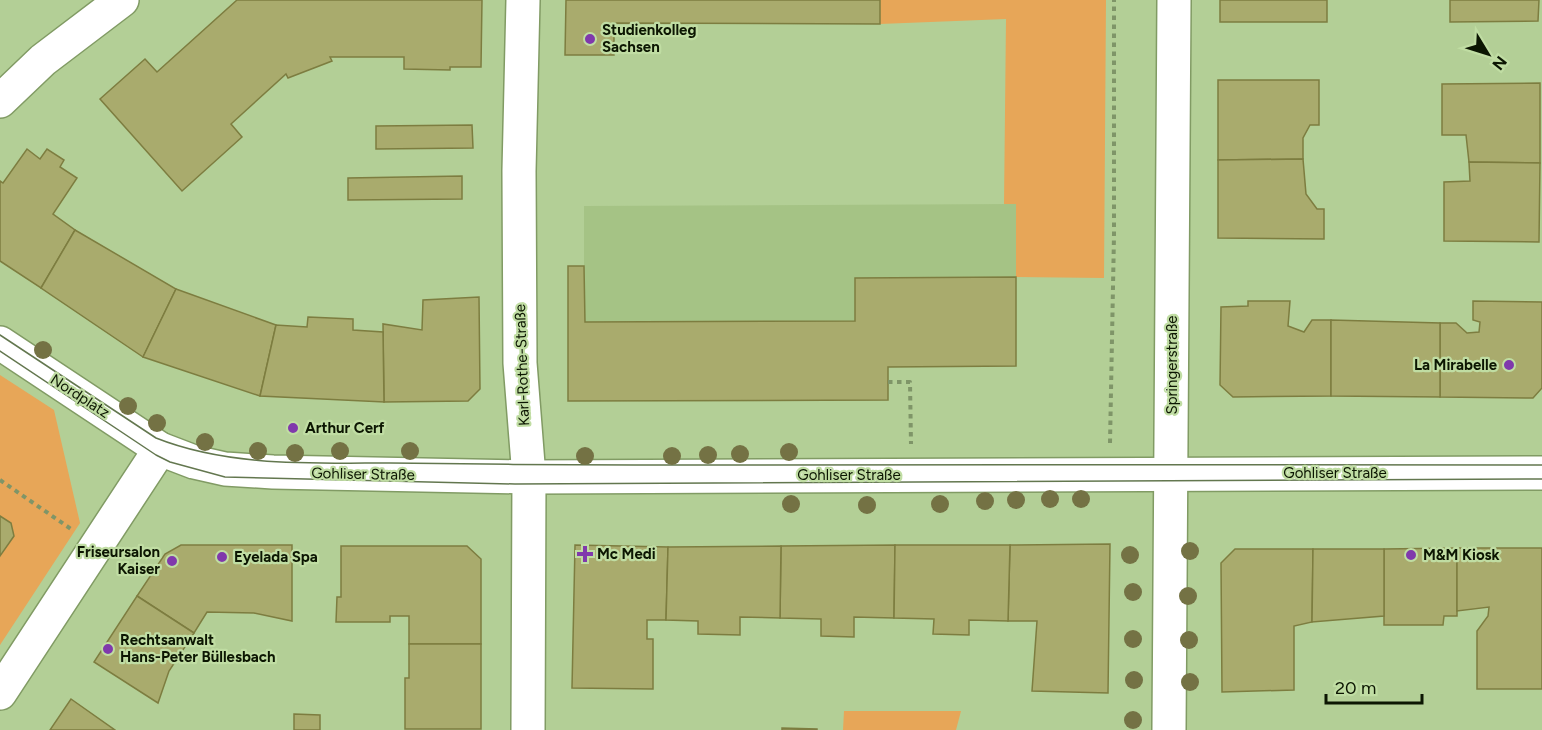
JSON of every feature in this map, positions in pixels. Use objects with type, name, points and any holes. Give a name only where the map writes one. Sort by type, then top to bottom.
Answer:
[{"type":"main road","points":[[0,101],[43,60],[122,0]]},
{"type":"main road","name":"Karl-Rothe-Straße","points":[[523,0],[519,171],[520,351],[529,477],[528,730]]},
{"type":"main road","name":"Springerstraße","points":[[1168,730],[1174,0]]},
{"type":"main road","name":"Nordplatz","points":[[0,343],[160,449]]},
{"type":"main road","points":[[0,693],[160,449]]},
{"type":"main road","name":"Gohliser Straße","points":[[160,449],[195,462],[225,469],[529,477],[1542,472]]},
{"type":"path","points":[[1112,474],[1110,465],[1114,235],[1114,0]]},
{"type":"path","points":[[888,382],[910,382],[912,474]]},
{"type":"path","points":[[0,480],[96,546]]},
{"type":"shaded area","points":[[880,0],[1106,0],[1104,278],[1016,277],[1016,204],[1004,204],[1006,19],[880,24]]},
{"type":"shaded area","points":[[1016,204],[1016,366],[888,367],[888,400],[568,401],[568,266],[584,266],[584,206]]},
{"type":"shaded area","points":[[0,375],[54,410],[80,523],[0,645]]},
{"type":"shaded area","points":[[844,711],[961,711],[956,730],[843,730]]},
{"type":"building","points":[[237,0],[482,0],[481,67],[450,67],[450,70],[404,69],[404,57],[330,57],[332,61],[288,78],[286,74],[231,124],[242,137],[182,191],[100,99],[145,59],[157,72]]},
{"type":"building","name":"Studienkolleg Sachsen","points":[[566,0],[880,0],[880,24],[614,23],[614,55],[565,55]]},
{"type":"building","points":[[1220,0],[1327,0],[1327,22],[1220,22]]},
{"type":"building","points":[[1450,0],[1539,0],[1538,21],[1450,22]]},
{"type":"building","points":[[1218,80],[1319,80],[1319,125],[1310,125],[1303,138],[1303,159],[1218,160]]},
{"type":"building","points":[[1540,83],[1540,163],[1469,162],[1466,135],[1442,135],[1442,84]]},
{"type":"building","points":[[472,125],[473,148],[376,149],[376,126]]},
{"type":"building","points":[[27,149],[40,159],[47,149],[64,160],[60,167],[77,178],[53,214],[75,230],[41,288],[0,261],[0,181],[3,183]]},
{"type":"building","points":[[1303,159],[1306,194],[1317,209],[1324,209],[1324,239],[1218,238],[1218,160]]},
{"type":"building","points":[[1469,162],[1540,163],[1539,242],[1444,241],[1444,182],[1470,181]]},
{"type":"building","points":[[462,176],[462,199],[348,200],[348,178]]},
{"type":"building","points":[[75,230],[176,289],[143,357],[41,288]]},
{"type":"building","points":[[568,266],[584,266],[585,322],[855,321],[855,278],[1016,277],[1016,366],[888,367],[888,400],[568,401]]},
{"type":"building","points":[[176,289],[276,325],[260,396],[143,357]]},
{"type":"building","points":[[479,297],[480,389],[468,401],[384,402],[383,324],[422,330],[423,300]]},
{"type":"building","points":[[1248,301],[1290,301],[1288,326],[1304,332],[1312,320],[1331,320],[1331,396],[1233,397],[1220,385],[1221,307],[1248,306]]},
{"type":"building","points":[[1473,301],[1542,302],[1542,388],[1533,398],[1440,397],[1440,323],[1456,323],[1467,333],[1479,332],[1480,322],[1473,320]]},
{"type":"building","points":[[308,317],[353,319],[353,330],[383,332],[384,402],[260,396],[276,325],[307,327]]},
{"type":"building","points":[[1331,320],[1440,323],[1440,397],[1331,396]]},
{"type":"building","points":[[0,516],[11,523],[14,536],[0,556]]},
{"type":"building","points":[[1110,544],[1108,693],[1032,691],[1037,621],[1008,621],[1010,545]]},
{"type":"building","points":[[181,545],[292,545],[292,621],[254,613],[207,612],[194,633],[137,596],[165,554]]},
{"type":"building","points":[[575,545],[668,547],[666,620],[647,620],[647,639],[653,639],[653,689],[572,688]]},
{"type":"building","points":[[895,545],[894,618],[854,617],[854,637],[821,636],[821,619],[780,618],[781,546]]},
{"type":"building","points":[[895,545],[1010,545],[1008,621],[969,620],[969,635],[933,634],[934,619],[894,618]]},
{"type":"building","points":[[341,546],[467,546],[481,559],[481,644],[409,644],[409,616],[390,616],[390,622],[336,622],[337,597],[341,597]]},
{"type":"building","points":[[781,546],[780,618],[740,617],[740,635],[698,634],[698,621],[666,620],[668,547]]},
{"type":"building","points":[[1457,548],[1457,616],[1444,616],[1443,625],[1384,625],[1384,549]]},
{"type":"building","points":[[1457,548],[1542,548],[1542,689],[1477,689],[1477,631],[1488,616],[1489,607],[1457,611]]},
{"type":"building","points":[[1235,549],[1313,549],[1312,622],[1294,626],[1294,690],[1222,692],[1221,563]]},
{"type":"building","points":[[1313,549],[1384,549],[1384,616],[1312,622]]},
{"type":"building","points":[[137,596],[194,633],[169,671],[158,703],[94,662]]},
{"type":"building","points":[[409,644],[481,644],[481,729],[405,729],[405,678],[409,678]]},
{"type":"building","points":[[71,699],[115,730],[50,730]]},
{"type":"building","points":[[294,714],[320,715],[320,730],[294,730]]},
{"type":"building","points":[[782,728],[817,729],[817,730],[782,730]]},
{"type":"tram line","points":[[0,335],[156,438],[184,447],[242,459],[301,463],[604,465],[1542,465]]},
{"type":"tram line","points":[[0,351],[156,455],[170,462],[225,477],[515,484],[1542,479]]},
{"type":"place","name":"Studienkolleg Sachsen","points":[[590,39]]},
{"type":"place","name":"La Mirabelle","points":[[1509,365]]},
{"type":"place","name":"Arthur Cerf","points":[[293,428]]},
{"type":"place","name":"Mc Medi","points":[[585,554]]},
{"type":"place","name":"M&M Kiosk","points":[[1411,555]]},
{"type":"place","name":"Eyelada Spa","points":[[222,557]]},
{"type":"place","name":"Friseursalon Kaiser","points":[[172,561]]},
{"type":"place","name":"Rechtsanwalt Hans-Peter Büllesbach","points":[[108,649]]}]
